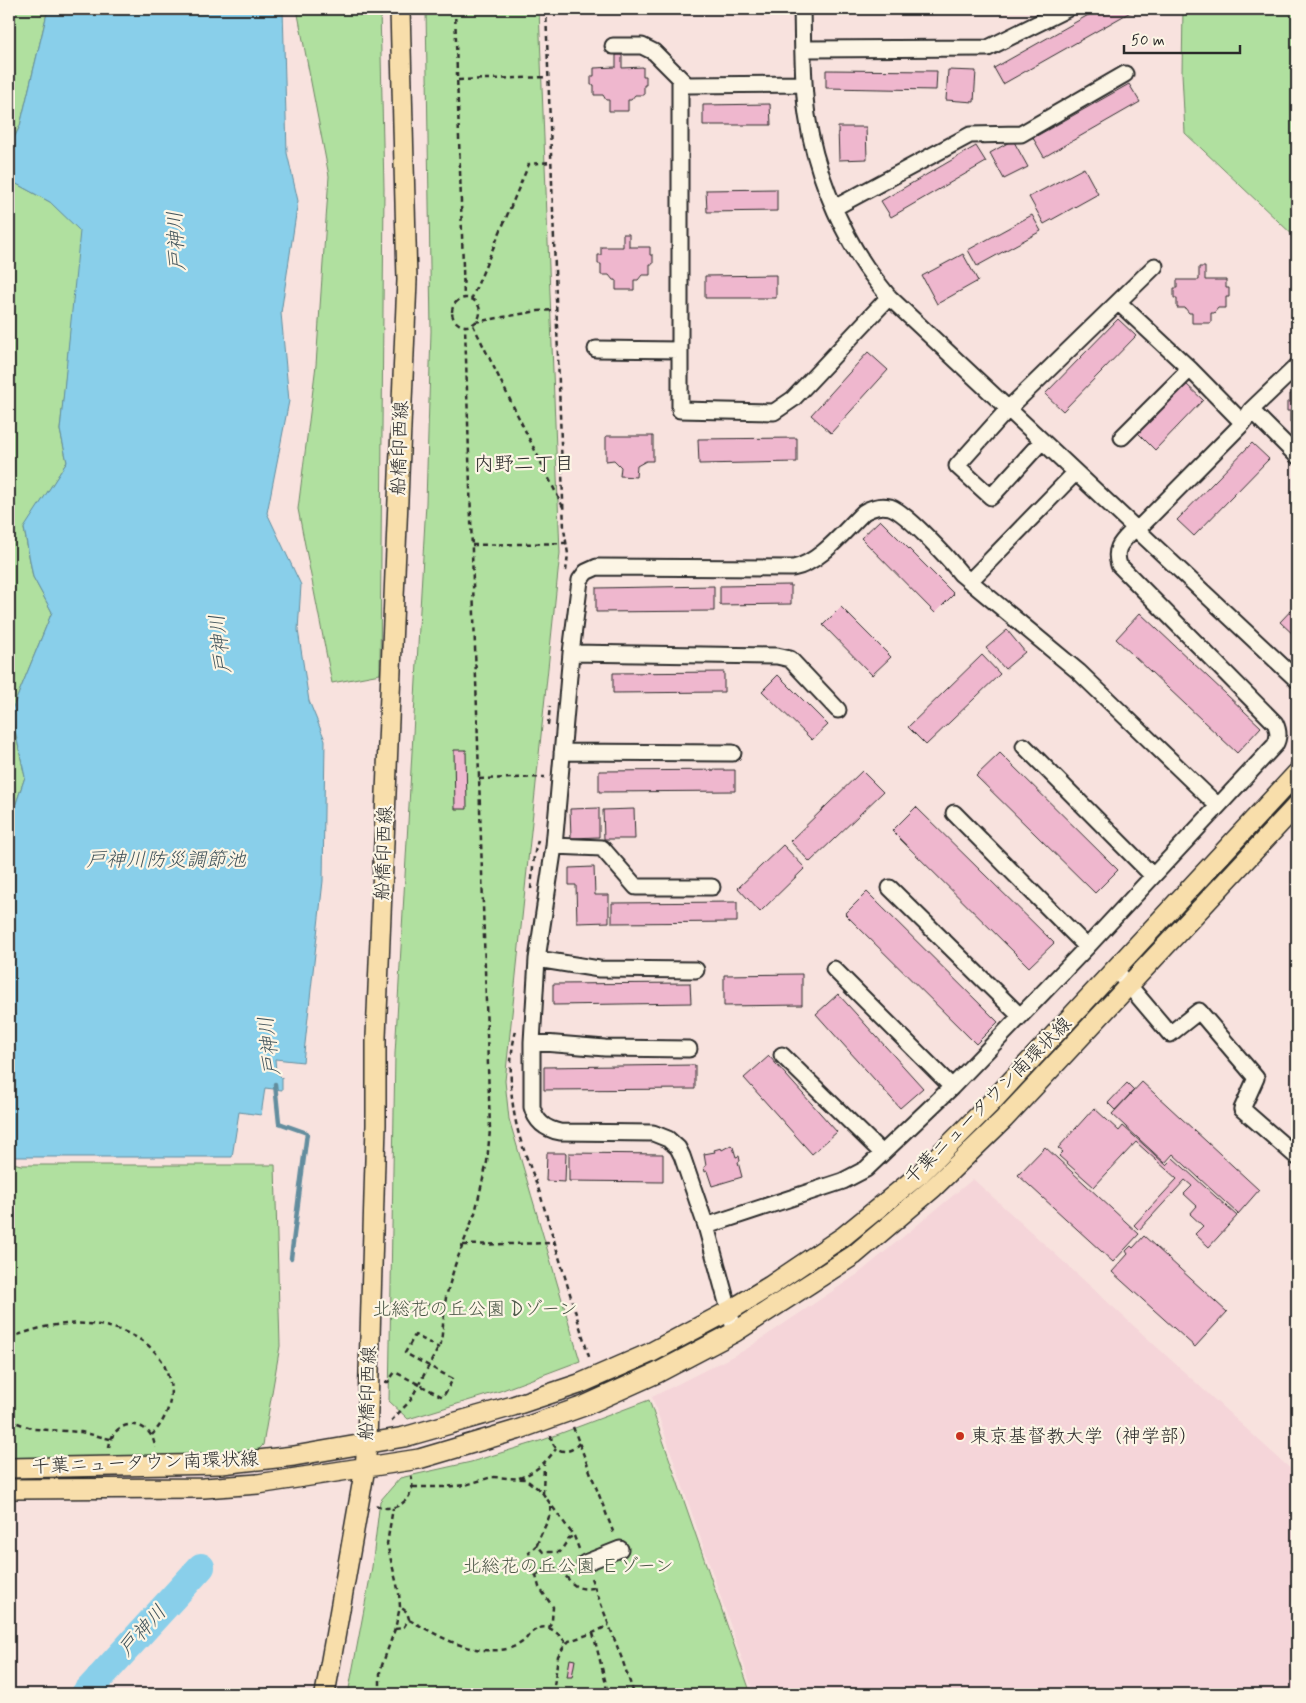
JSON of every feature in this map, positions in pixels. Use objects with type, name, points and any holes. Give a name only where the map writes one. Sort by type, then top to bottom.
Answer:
[{"type":"main road","name":"船橋印西線","points":[[326,1694],[365,1468],[367,1443],[376,1124],[376,1037],[407,280],[400,9]]},
{"type":"main road","name":"千葉ニュータウン南環状線","points":[[9,1468],[222,1464],[294,1456],[404,1437],[513,1406],[579,1384],[650,1352],[729,1311],[844,1236],[920,1174],[989,1105],[1297,773]]},
{"type":"main road","name":"千葉ニュータウン南環状線","points":[[9,1489],[204,1488],[258,1484],[419,1459],[517,1430],[579,1408],[657,1373],[735,1332],[854,1255],[934,1188],[1004,1119],[1297,805]]},
{"type":"street","points":[[802,9],[804,84],[807,116],[813,144],[834,208],[866,266],[889,297],[1297,680]]},
{"type":"street","points":[[804,49],[988,48],[1067,9]]},
{"type":"street","points":[[613,46],[642,46],[654,52],[687,85],[804,84]]},
{"type":"street","points":[[834,208],[970,135],[1021,134],[1125,74]]},
{"type":"street","points":[[680,78],[680,410],[774,412],[793,399],[889,297]]},
{"type":"street","points":[[1042,441],[992,497],[957,466],[1008,409],[1155,266]]},
{"type":"street","points":[[1118,302],[1190,369],[1297,456]]},
{"type":"street","points":[[596,349],[680,350]]},
{"type":"street","points":[[706,1226],[843,1181],[866,1168],[952,1087],[1087,947],[1275,745],[1278,740],[1278,729],[1275,723],[1119,566],[1116,556],[1118,548],[1136,529],[1297,366]]},
{"type":"street","points":[[1122,437],[1190,369]]},
{"type":"street","points":[[970,581],[1075,473]]},
{"type":"street","points":[[735,1332],[706,1226],[678,1148],[668,1139],[654,1133],[560,1132],[546,1129],[534,1113],[532,1107],[532,1042],[538,959],[554,846],[571,653],[580,580],[586,572],[596,567],[799,567],[818,557],[864,512],[881,506],[892,508],[901,513],[970,581],[1079,672],[1218,806]]},
{"type":"street","points":[[571,653],[777,656],[790,659],[838,710]]},
{"type":"street","points":[[1024,746],[1153,876]]},
{"type":"street","points":[[562,752],[733,753]]},
{"type":"street","points":[[954,813],[1087,947]]},
{"type":"street","points":[[554,846],[602,848],[636,887],[712,887]]},
{"type":"street","points":[[890,888],[1020,1016]]},
{"type":"street","points":[[538,959],[599,969],[696,970]]},
{"type":"street","points":[[834,969],[952,1087]]},
{"type":"street","points":[[1115,969],[1170,1034],[1199,1011],[1256,1078],[1242,1109],[1297,1157]]},
{"type":"street","points":[[532,1042],[604,1048],[689,1049]]},
{"type":"street","points":[[782,1055],[882,1153]]},
{"type":"street","points":[[585,1563],[620,1549]]},
{"type":"path","points":[[455,9],[464,299]]},
{"type":"path","points":[[546,9],[564,508],[568,554],[566,574]]},
{"type":"path","points":[[458,80],[548,77]]},
{"type":"path","points":[[471,300],[529,164],[552,162]]},
{"type":"path","points":[[474,323],[478,319],[479,310],[475,302],[464,299],[455,304],[452,312],[455,321],[465,326],[538,310],[557,310]]},
{"type":"path","points":[[474,323],[564,508]]},
{"type":"path","points":[[391,1421],[410,1401],[441,1343],[445,1304],[455,1265],[475,1213],[487,1162],[490,1130],[465,326]]},
{"type":"path","points":[[472,545],[567,543]]},
{"type":"path","points":[[549,729],[550,702]]},
{"type":"path","points":[[479,779],[546,777],[547,769]]},
{"type":"path","points":[[530,896],[534,856],[540,834]]},
{"type":"path","points":[[517,1028],[512,1070],[514,1118],[523,1149],[537,1184],[591,1363]]},
{"type":"path","points":[[463,1245],[554,1242]]},
{"type":"path","points":[[386,1304],[445,1304]]},
{"type":"path","points":[[9,1338],[57,1325],[86,1324],[118,1328],[139,1339],[162,1360],[170,1381],[168,1410],[160,1426],[152,1435]]},
{"type":"path","points":[[385,1382],[388,1382],[395,1372],[443,1397],[453,1380],[405,1353],[415,1335],[439,1348]]},
{"type":"path","points":[[9,1420],[34,1429],[81,1432],[110,1439]]},
{"type":"path","points":[[109,1452],[110,1439],[115,1431],[123,1426],[132,1424],[142,1427],[152,1435],[155,1452]]},
{"type":"path","points":[[572,1424],[620,1549]]},
{"type":"path","points":[[552,1431],[551,1439],[556,1449]]},
{"type":"path","points":[[556,1449],[573,1450],[579,1443]]},
{"type":"path","points":[[518,1478],[532,1473],[544,1465],[556,1449]]},
{"type":"path","points":[[543,1493],[544,1465]]},
{"type":"path","points":[[376,1504],[381,1508],[393,1508],[404,1502],[410,1496],[413,1487],[410,1473]]},
{"type":"path","points":[[413,1487],[465,1485],[492,1477],[518,1478],[525,1479],[543,1493],[574,1536],[634,1694]]},
{"type":"path","points":[[549,1628],[553,1607],[539,1586],[536,1576],[530,1567],[530,1552],[537,1545],[540,1532],[550,1516],[551,1505]]},
{"type":"path","points":[[380,1694],[382,1662],[395,1629],[400,1607],[399,1593],[387,1544],[393,1508]]},
{"type":"path","points":[[537,1545],[543,1552],[560,1552],[569,1538],[574,1536]]},
{"type":"path","points":[[536,1576],[546,1568],[558,1568],[574,1586],[584,1589],[594,1588]]},
{"type":"path","points":[[400,1607],[407,1612],[409,1620],[449,1641],[483,1650],[500,1651],[509,1649],[525,1640],[532,1632],[540,1628],[555,1630],[567,1644]]},
{"type":"path","points":[[395,1629],[403,1628],[409,1620]]},
{"type":"path","points":[[553,1694],[558,1656],[569,1641],[609,1625]]},
{"type":"path","points":[[593,1633],[607,1694]]},
{"type":"path","points":[[477,1694],[486,1689],[495,1694]]},
{"type":"shaded area","name":"東京基督教大学（神学部）","points":[[973,1179],[1297,1475],[1297,1694],[754,1694],[652,1397],[745,1350],[858,1274]]},
{"type":"green space","points":[[9,9],[48,9],[20,126],[9,148]]},
{"type":"green space","points":[[297,9],[380,9],[384,189],[380,674],[332,683],[298,509],[316,365],[329,176]]},
{"type":"green space","name":"北総花の丘公園 Dゾーン","points":[[426,9],[539,9],[560,553],[505,1081],[509,1119],[580,1361],[500,1391],[408,1419],[389,1401],[395,1054],[426,503],[431,331]]},
{"type":"green space","points":[[1183,9],[1297,9],[1297,239],[1185,133],[1182,73]]},
{"type":"green space","points":[[9,171],[11,181],[50,202],[81,231],[60,430],[67,462],[24,529],[33,577],[52,612],[11,712],[25,777],[9,824]]},
{"type":"green space","points":[[9,1162],[21,1165],[275,1165],[280,1346],[263,1445],[259,1449],[205,1455],[9,1459]]},
{"type":"green space","name":"北総花の丘公園 Ｅゾーン","points":[[649,1400],[751,1694],[348,1694],[372,1567],[380,1501],[400,1478],[471,1462],[543,1440]]},
{"type":"water","name":"戸神川防災調節池","points":[[48,9],[283,9],[287,153],[298,201],[281,313],[289,401],[267,513],[301,585],[298,630],[309,701],[325,740],[323,881],[303,1062],[275,1059],[276,1072],[282,1078],[282,1090],[265,1088],[261,1115],[239,1112],[232,1157],[9,1157],[9,824],[25,777],[11,712],[52,612],[33,577],[24,528],[67,462],[60,430],[80,231],[50,202],[11,181],[9,171],[9,148],[20,126]]},
{"type":"building","points":[[1099,9],[1134,10],[1003,84],[994,68]]},
{"type":"building","points":[[616,55],[622,55],[622,68],[643,67],[643,76],[646,76],[644,95],[635,95],[631,100],[628,100],[628,111],[609,111],[609,100],[606,100],[603,95],[594,95],[594,85],[591,85],[591,76],[594,76],[594,68],[616,67]]},
{"type":"building","points":[[826,70],[937,71],[936,90],[826,88]]},
{"type":"building","points":[[948,70],[976,71],[974,102],[946,100]]},
{"type":"building","points":[[1129,84],[1140,102],[1044,157],[1033,138]]},
{"type":"building","points":[[770,104],[771,125],[703,125],[703,105]]},
{"type":"building","points":[[838,127],[866,127],[867,159],[839,160]]},
{"type":"building","points":[[1013,140],[1028,167],[1004,179],[990,153]]},
{"type":"building","points":[[976,146],[986,162],[891,217],[881,201]]},
{"type":"building","points":[[1084,168],[1098,194],[1044,224],[1029,197]]},
{"type":"building","points":[[777,189],[777,211],[707,212],[706,190]]},
{"type":"building","points":[[1032,215],[1041,231],[977,266],[968,250]]},
{"type":"building","points":[[623,234],[629,234],[629,247],[650,247],[650,255],[653,255],[653,264],[650,264],[650,275],[642,275],[638,280],[634,280],[634,290],[616,290],[616,280],[613,280],[609,275],[601,275],[601,264],[598,264],[598,255],[601,255],[601,247],[623,247]]},
{"type":"building","points":[[963,254],[978,281],[937,304],[922,276]]},
{"type":"building","points":[[1199,267],[1205,267],[1205,280],[1226,280],[1226,288],[1229,288],[1229,297],[1226,297],[1226,308],[1218,308],[1214,313],[1211,313],[1211,323],[1192,323],[1192,313],[1189,313],[1185,308],[1177,308],[1177,298],[1174,298],[1174,288],[1177,288],[1177,280],[1199,280]]},
{"type":"building","points":[[776,275],[776,298],[705,298],[705,276]]},
{"type":"building","points":[[1118,319],[1136,336],[1063,411],[1045,394]]},
{"type":"building","points":[[868,352],[888,370],[831,433],[811,415]]},
{"type":"building","points":[[1185,383],[1203,400],[1155,450],[1137,432]]},
{"type":"building","points":[[1290,394],[1297,394],[1297,422],[1290,422],[1290,411],[1287,411],[1287,402],[1290,402]]},
{"type":"building","points":[[606,436],[653,436],[653,461],[646,461],[637,466],[636,477],[620,476],[621,467],[614,460],[606,461]]},
{"type":"building","points":[[797,438],[797,462],[699,464],[698,439]]},
{"type":"building","points":[[1252,443],[1269,459],[1194,536],[1177,520]]},
{"type":"building","points":[[880,520],[954,594],[935,613],[861,538]]},
{"type":"building","points":[[791,585],[791,604],[720,605],[720,586]]},
{"type":"building","points":[[714,586],[714,611],[596,612],[596,588]]},
{"type":"building","points":[[1297,604],[1297,638],[1280,622]]},
{"type":"building","points":[[841,607],[891,657],[872,675],[823,625]]},
{"type":"building","points":[[1140,613],[1261,727],[1237,753],[1116,639]]},
{"type":"building","points":[[1007,630],[1025,652],[1005,669],[986,648]]},
{"type":"building","points":[[982,655],[1000,674],[926,745],[908,727]]},
{"type":"building","points":[[724,672],[724,692],[613,693],[613,673]]},
{"type":"building","points":[[778,675],[828,725],[812,740],[762,691]]},
{"type":"building","points":[[454,750],[466,750],[467,809],[455,809]]},
{"type":"building","points":[[1000,753],[1118,870],[1095,893],[976,776]]},
{"type":"building","points":[[735,770],[735,791],[599,792],[599,771]]},
{"type":"building","points":[[862,771],[883,792],[810,862],[790,841]]},
{"type":"building","points":[[916,807],[1054,943],[1029,967],[892,831]]},
{"type":"building","points":[[599,808],[599,837],[571,838],[570,809]]},
{"type":"building","points":[[634,809],[635,839],[604,839],[603,810]]},
{"type":"building","points":[[783,845],[805,868],[760,912],[738,888]]},
{"type":"building","points":[[594,867],[595,895],[609,895],[609,922],[577,923],[576,885],[569,885],[569,868]]},
{"type":"building","points":[[867,892],[998,1022],[976,1044],[845,914]]},
{"type":"building","points":[[737,902],[737,922],[612,923],[612,903]]},
{"type":"building","points":[[802,974],[802,1005],[724,1006],[724,975]]},
{"type":"building","points":[[690,983],[691,1003],[553,1005],[553,984]]},
{"type":"building","points":[[838,994],[923,1088],[900,1108],[816,1014]]},
{"type":"building","points":[[769,1056],[837,1132],[812,1154],[744,1078]]},
{"type":"building","points":[[695,1065],[695,1089],[544,1090],[544,1067]]},
{"type":"building","points":[[1142,1082],[1259,1190],[1238,1214],[1173,1154],[1165,1163],[1112,1114]]},
{"type":"building","points":[[1127,1083],[1134,1090],[1115,1110],[1108,1103]]},
{"type":"building","points":[[1094,1108],[1119,1131],[1123,1126],[1166,1165],[1173,1158],[1237,1216],[1209,1247],[1195,1234],[1203,1226],[1190,1214],[1197,1206],[1184,1194],[1192,1186],[1185,1180],[1139,1230],[1134,1225],[1177,1179],[1136,1142],[1094,1187],[1059,1156],[1063,1152],[1058,1148]]},
{"type":"building","points":[[731,1145],[736,1157],[739,1156],[740,1161],[738,1162],[742,1177],[712,1186],[707,1171],[705,1172],[704,1154],[715,1152],[714,1150],[721,1148],[722,1150]]},
{"type":"building","points":[[1045,1147],[1139,1234],[1113,1262],[1018,1175]]},
{"type":"building","points":[[547,1153],[566,1153],[565,1182],[546,1181]]},
{"type":"building","points":[[569,1153],[663,1154],[663,1182],[569,1181]]},
{"type":"building","points":[[1144,1236],[1227,1312],[1195,1347],[1112,1272],[1128,1254],[1126,1251],[1131,1246],[1133,1248]]},
{"type":"building","points":[[570,1659],[575,1660],[572,1677],[567,1677]]},
{"type":"waterway","name":"戸神川","points":[[275,1084],[279,1123],[307,1133],[291,1258]]},
{"type":"waterway","name":"戸神川","points":[[85,1694],[201,1567]]},
{"type":"place","name":"東京基督教大学（神学部）","points":[[960,1436]]},
{"type":"district","name":"内野二丁目","points":[[524,464]]}]
